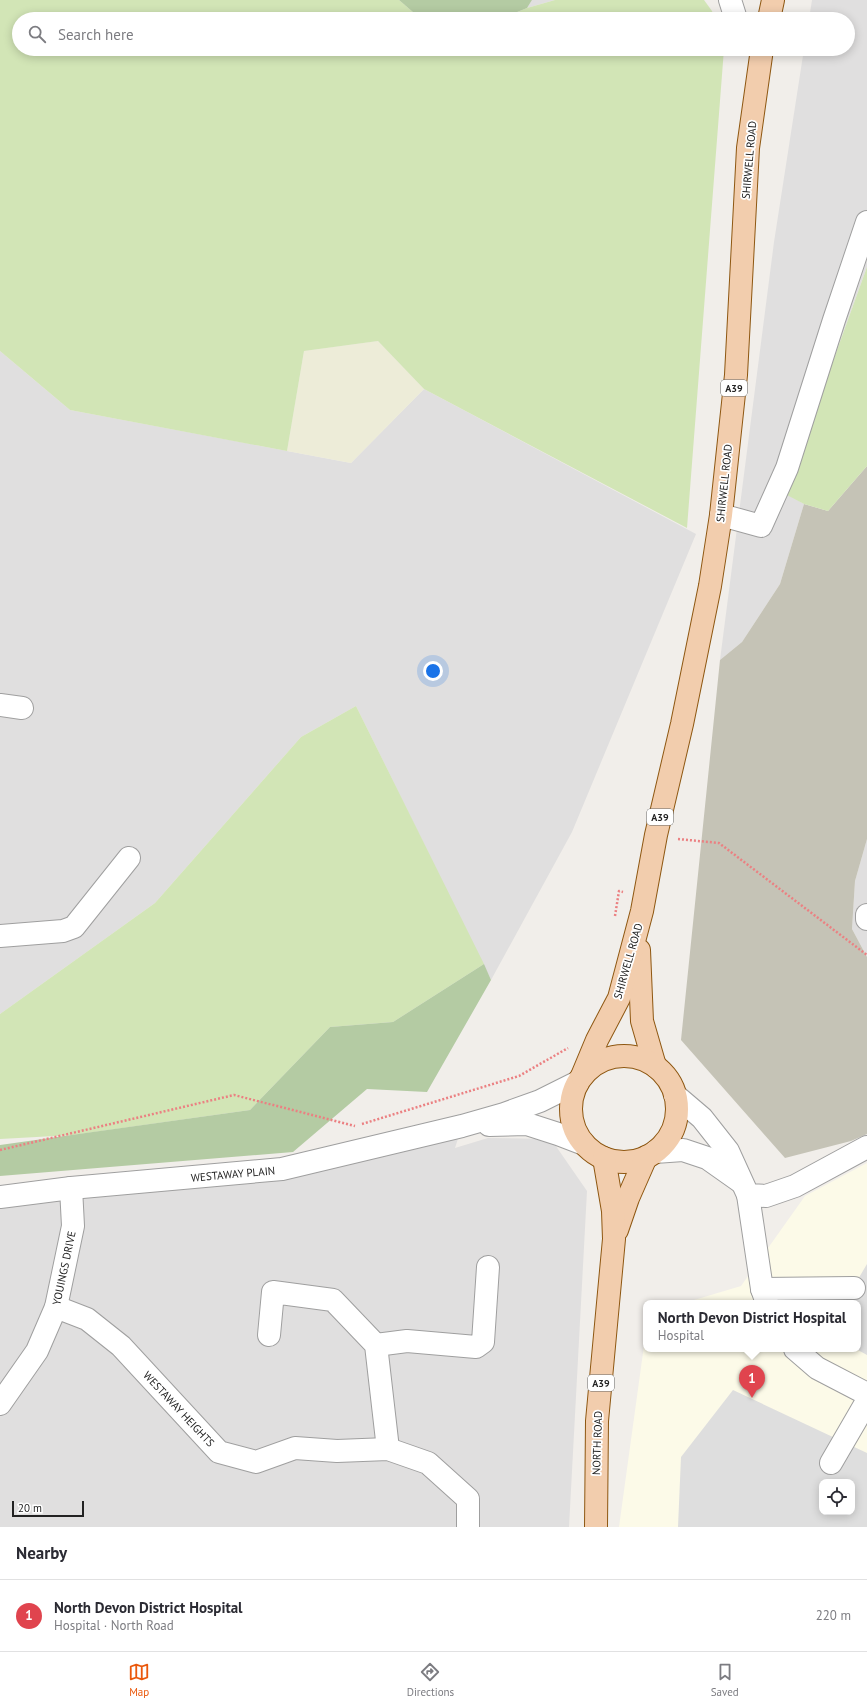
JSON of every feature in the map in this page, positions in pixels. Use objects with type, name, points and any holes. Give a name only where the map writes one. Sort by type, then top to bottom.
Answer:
[{"type":"main road","points":[[770,12],[773,0]]},
{"type":"main road","name":"SHIRWELL ROAD","points":[[580,1079],[597,1040],[619,998],[643,904],[656,835],[682,724],[703,624],[721,515],[736,375],[748,148],[760,56]]},
{"type":"main road","name":"SHIRWELL ROAD","points":[[643,904],[639,953],[642,1021],[656,1066]]},
{"type":"main road","points":[[617,1056],[630,1056],[644,1060],[656,1066],[671,1084],[675,1095],[677,1111],[674,1127],[670,1136],[650,1155],[625,1162],[604,1158],[584,1144],[577,1136],[571,1114],[571,1103],[580,1079],[591,1066],[603,1060],[617,1056]]},
{"type":"main road","name":"NORTH ROAD","points":[[614,1239],[628,1198],[650,1155]]},
{"type":"main road","name":"NORTH ROAD","points":[[596,1527],[597,1421],[614,1239],[613,1211],[604,1158]]},
{"type":"street","points":[[730,0],[734,12]]},
{"type":"street","points":[[721,515],[761,526],[787,468],[867,222]]},
{"type":"street","points":[[0,705],[22,708]]},
{"type":"street","points":[[0,936],[63,931],[74,927],[128,858]]},
{"type":"street","name":"WESTAWAY PLAIN","points":[[0,1197],[71,1188],[282,1169],[462,1126],[540,1101],[580,1079]]},
{"type":"street","points":[[675,1095],[702,1118],[728,1150],[745,1189],[765,1296],[854,1288]]},
{"type":"street","name":"WESTAWAY PLAIN","points":[[462,1126],[527,1124],[584,1144]]},
{"type":"street","points":[[650,1155],[683,1150],[707,1158],[745,1189],[766,1196],[795,1186],[867,1147]]},
{"type":"street","name":"YOUINGS DRIVE","points":[[0,1404],[37,1351],[56,1307],[73,1226],[71,1188]]},
{"type":"street","points":[[376,1344],[407,1341],[476,1347],[483,1342],[488,1267]]},
{"type":"street","points":[[269,1335],[273,1292],[333,1300],[376,1344],[388,1449]]},
{"type":"street","name":"WESTAWAY HEIGHTS","points":[[56,1307],[86,1319],[121,1346],[219,1452],[256,1462],[295,1448],[337,1451],[388,1449],[428,1463],[468,1500],[468,1527]]},
{"type":"street","points":[[798,1352],[817,1368],[867,1394]]},
{"type":"street","points":[[831,1463],[867,1401]]},
{"type":"path","points":[[656,835],[719,843],[867,955]]},
{"type":"path","points":[[614,921],[619,892],[643,904]]},
{"type":"path","points":[[0,1150],[234,1094],[355,1126],[519,1076],[571,1046]]},
{"type":"shaded area","points":[[532,0],[555,0],[527,8]]},
{"type":"shaded area","points":[[812,0],[867,0],[867,267],[785,493],[804,504],[780,584],[742,642],[720,660],[774,242],[803,56],[855,56],[855,12],[810,12]]},
{"type":"shaded area","points":[[0,351],[70,410],[351,463],[424,389],[696,534],[572,832],[491,980],[356,706],[301,737],[155,903],[0,1014]]},
{"type":"shaded area","points":[[867,466],[867,839],[855,881],[852,929],[867,957],[867,1134],[851,1141],[785,1158],[681,1040],[720,660],[742,642],[780,584],[804,504],[828,511]]},
{"type":"shaded area","points":[[867,839],[867,957],[852,929],[855,881]]},
{"type":"shaded area","points":[[462,1126],[455,1148],[488,1138],[551,1139],[587,1191],[569,1527],[0,1527],[0,1199],[282,1169]]},
{"type":"shaded area","points":[[867,1163],[867,1527],[619,1527],[643,1352],[861,1352],[861,1300],[694,1300],[741,1286],[805,1196]]},
{"type":"shaded area","points":[[867,1264],[867,1355],[861,1352],[861,1300],[846,1300]]},
{"type":"shaded area","points":[[733,1390],[867,1453],[867,1527],[678,1527],[681,1457]]},
{"type":"green space","points":[[0,0],[399,0],[413,12],[12,12],[12,56],[723,56],[687,528],[424,389],[378,341],[304,351],[287,451],[70,410],[0,351]]},
{"type":"green space","points":[[399,0],[532,0],[527,8],[517,12],[413,12]]},
{"type":"green space","points":[[555,0],[704,0],[712,12],[517,12]]},
{"type":"green space","points":[[867,267],[867,466],[828,511],[804,504],[785,494]]},
{"type":"green space","points":[[378,341],[424,389],[351,463],[287,451],[304,351]]},
{"type":"green space","points":[[356,706],[484,964],[393,1022],[330,1027],[250,1110],[73,1135],[0,1139],[0,1014],[155,903],[301,737]]},
{"type":"green space","points":[[484,964],[491,980],[427,1092],[367,1089],[293,1152],[0,1176],[0,1145],[250,1110],[330,1027],[393,1022]]},
{"type":"place","name":"North Devon District Hospital","points":[[752,1398]]}]
